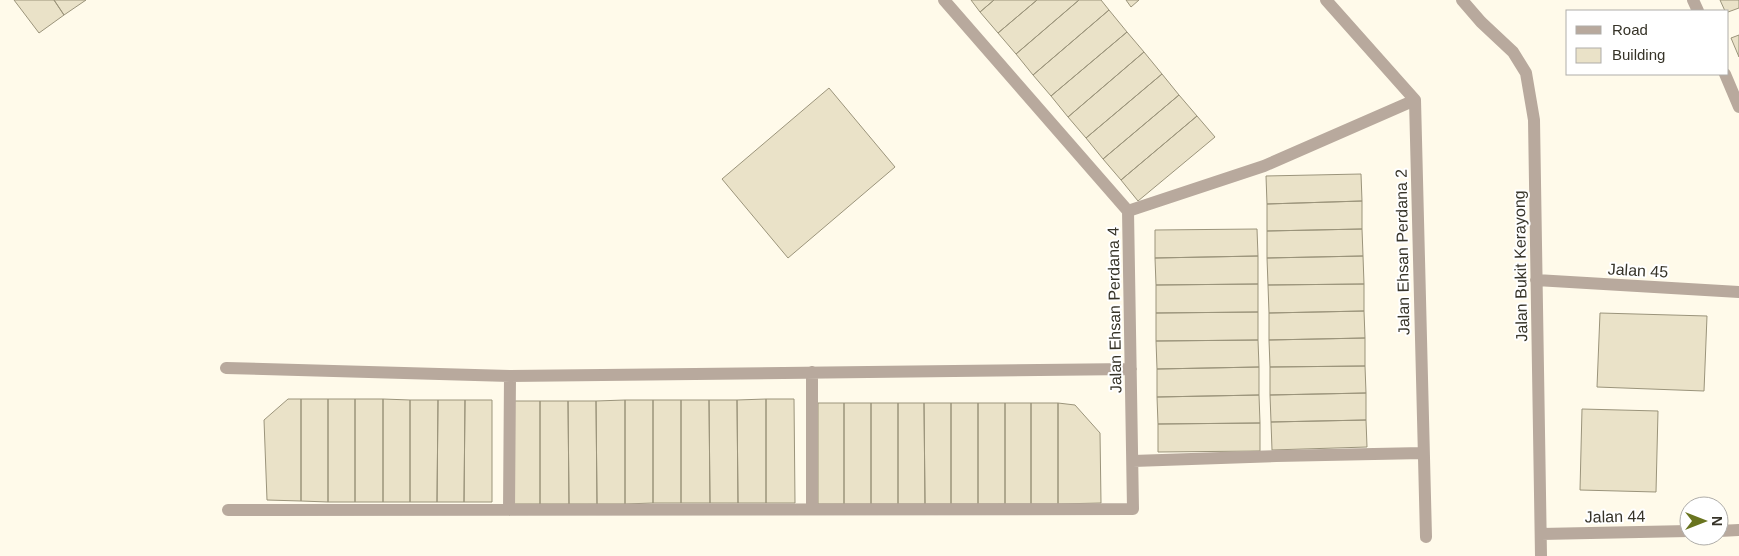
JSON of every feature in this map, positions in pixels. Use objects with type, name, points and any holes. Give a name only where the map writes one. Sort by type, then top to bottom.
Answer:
[{"type":"street","name":"Jalan Ehsan Perdana 4","points":[[812,509],[1133,509],[1128,211],[944,0]]},
{"type":"street","points":[[1128,211],[1264,166],[1415,100],[1326,0]]},
{"type":"street","name":"Jalan Bukit Kerayong","points":[[1462,0],[1513,52],[1526,73],[1534,120],[1541,556]]},
{"type":"street","points":[[1725,75],[1739,107]]},
{"type":"street","name":"Jalan Ehsan Perdana 2","points":[[1415,100],[1426,537]]},
{"type":"street","name":"Jalan 45","points":[[1536,280],[1739,292]]},
{"type":"street","points":[[226,368],[510,376],[1131,369]]},
{"type":"street","points":[[228,510],[812,509],[812,372]]},
{"type":"street","points":[[509,510],[510,376]]},
{"type":"street","points":[[1133,461],[1423,453]]},
{"type":"street","name":"Jalan 44","points":[[1541,534],[1679,531]]},
{"type":"building","points":[[14,0],[54,0],[64,15],[39,33]]},
{"type":"building","points":[[54,0],[86,0],[64,15]]},
{"type":"building","points":[[971,0],[994,0],[980,12]]},
{"type":"building","points":[[994,0],[1037,0],[998,33],[980,12]]},
{"type":"building","points":[[1037,0],[1079,0],[1016,54],[998,33]]},
{"type":"building","points":[[1079,0],[1101,0],[1109,10],[1033,75],[1016,54]]},
{"type":"building","points":[[1126,0],[1139,0],[1131,7]]},
{"type":"building","points":[[1720,0],[1739,0],[1739,8],[1729,12],[1729,10],[1725,10]]},
{"type":"building","points":[[1109,10],[1127,32],[1051,96],[1033,75]]},
{"type":"building","points":[[1127,32],[1144,52],[1068,117],[1051,96]]},
{"type":"building","points":[[1739,35],[1739,57],[1731,38]]},
{"type":"building","points":[[1144,52],[1162,74],[1086,138],[1068,117]]},
{"type":"building","points":[[1162,74],[1179,95],[1103,159],[1086,138]]},
{"type":"building","points":[[829,88],[895,167],[788,258],[722,179]]},
{"type":"building","points":[[1179,95],[1197,116],[1121,180],[1103,159]]},
{"type":"building","points":[[1197,116],[1215,137],[1138,201],[1121,180]]},
{"type":"building","points":[[1361,174],[1362,201],[1267,204],[1266,176]]},
{"type":"building","points":[[1362,201],[1362,229],[1267,231],[1267,204]]},
{"type":"building","points":[[1257,229],[1258,256],[1155,258],[1155,230]]},
{"type":"building","points":[[1362,229],[1363,256],[1267,258],[1267,231]]},
{"type":"building","points":[[1258,256],[1258,284],[1156,285],[1155,258]]},
{"type":"building","points":[[1363,256],[1364,284],[1268,285],[1267,258]]},
{"type":"building","points":[[1258,284],[1258,312],[1156,313],[1156,285]]},
{"type":"building","points":[[1364,284],[1364,311],[1269,313],[1268,285]]},
{"type":"building","points":[[1364,311],[1365,338],[1269,340],[1269,313]]},
{"type":"building","points":[[1258,312],[1258,340],[1156,341],[1156,313]]},
{"type":"building","points":[[1600,313],[1707,316],[1704,391],[1597,387]]},
{"type":"building","points":[[1365,338],[1365,366],[1270,367],[1269,340]]},
{"type":"building","points":[[1258,340],[1259,367],[1157,369],[1156,341]]},
{"type":"building","points":[[1365,366],[1366,393],[1270,395],[1270,367]]},
{"type":"building","points":[[1259,367],[1259,395],[1157,397],[1157,369]]},
{"type":"building","points":[[1366,393],[1366,420],[1271,422],[1270,395]]},
{"type":"building","points":[[1259,395],[1260,423],[1158,424],[1157,397]]},
{"type":"building","points":[[288,399],[301,399],[301,501],[267,500],[264,420]]},
{"type":"building","points":[[301,399],[328,399],[328,502],[301,501]]},
{"type":"building","points":[[328,399],[355,399],[355,502],[328,502]]},
{"type":"building","points":[[355,399],[383,399],[383,502],[355,502]]},
{"type":"building","points":[[383,399],[410,400],[410,502],[383,502]]},
{"type":"building","points":[[766,399],[794,399],[795,503],[766,503]]},
{"type":"building","points":[[766,399],[766,503],[738,503],[737,400]]},
{"type":"building","points":[[410,400],[438,400],[437,502],[410,502]]},
{"type":"building","points":[[438,400],[465,400],[464,502],[437,502]]},
{"type":"building","points":[[465,400],[492,400],[492,502],[464,502]]},
{"type":"building","points":[[625,400],[653,400],[653,503],[625,504]]},
{"type":"building","points":[[625,400],[625,504],[597,504],[596,401]]},
{"type":"building","points":[[653,400],[681,400],[681,503],[653,503]]},
{"type":"building","points":[[681,400],[709,400],[710,503],[681,503]]},
{"type":"building","points":[[709,400],[737,400],[738,503],[710,503]]},
{"type":"building","points":[[511,401],[540,401],[540,504],[512,504]]},
{"type":"building","points":[[540,401],[568,401],[569,504],[540,504]]},
{"type":"building","points":[[568,401],[596,401],[597,504],[569,504]]},
{"type":"building","points":[[818,403],[844,403],[844,504],[818,504]]},
{"type":"building","points":[[844,403],[871,403],[871,504],[844,504]]},
{"type":"building","points":[[871,403],[898,403],[898,504],[871,504]]},
{"type":"building","points":[[898,403],[924,403],[925,504],[898,504]]},
{"type":"building","points":[[924,403],[951,403],[951,504],[925,504]]},
{"type":"building","points":[[951,403],[978,403],[978,504],[951,504]]},
{"type":"building","points":[[978,403],[1005,403],[1005,504],[978,504]]},
{"type":"building","points":[[1005,403],[1031,403],[1031,504],[1005,504]]},
{"type":"building","points":[[1031,403],[1058,403],[1058,504],[1031,504]]},
{"type":"building","points":[[1058,403],[1075,405],[1100,433],[1101,503],[1058,504]]},
{"type":"building","points":[[1582,409],[1658,411],[1656,492],[1580,490]]},
{"type":"building","points":[[1366,420],[1367,447],[1272,450],[1271,422]]},
{"type":"building","points":[[1260,423],[1260,451],[1158,452],[1158,424]]}]
